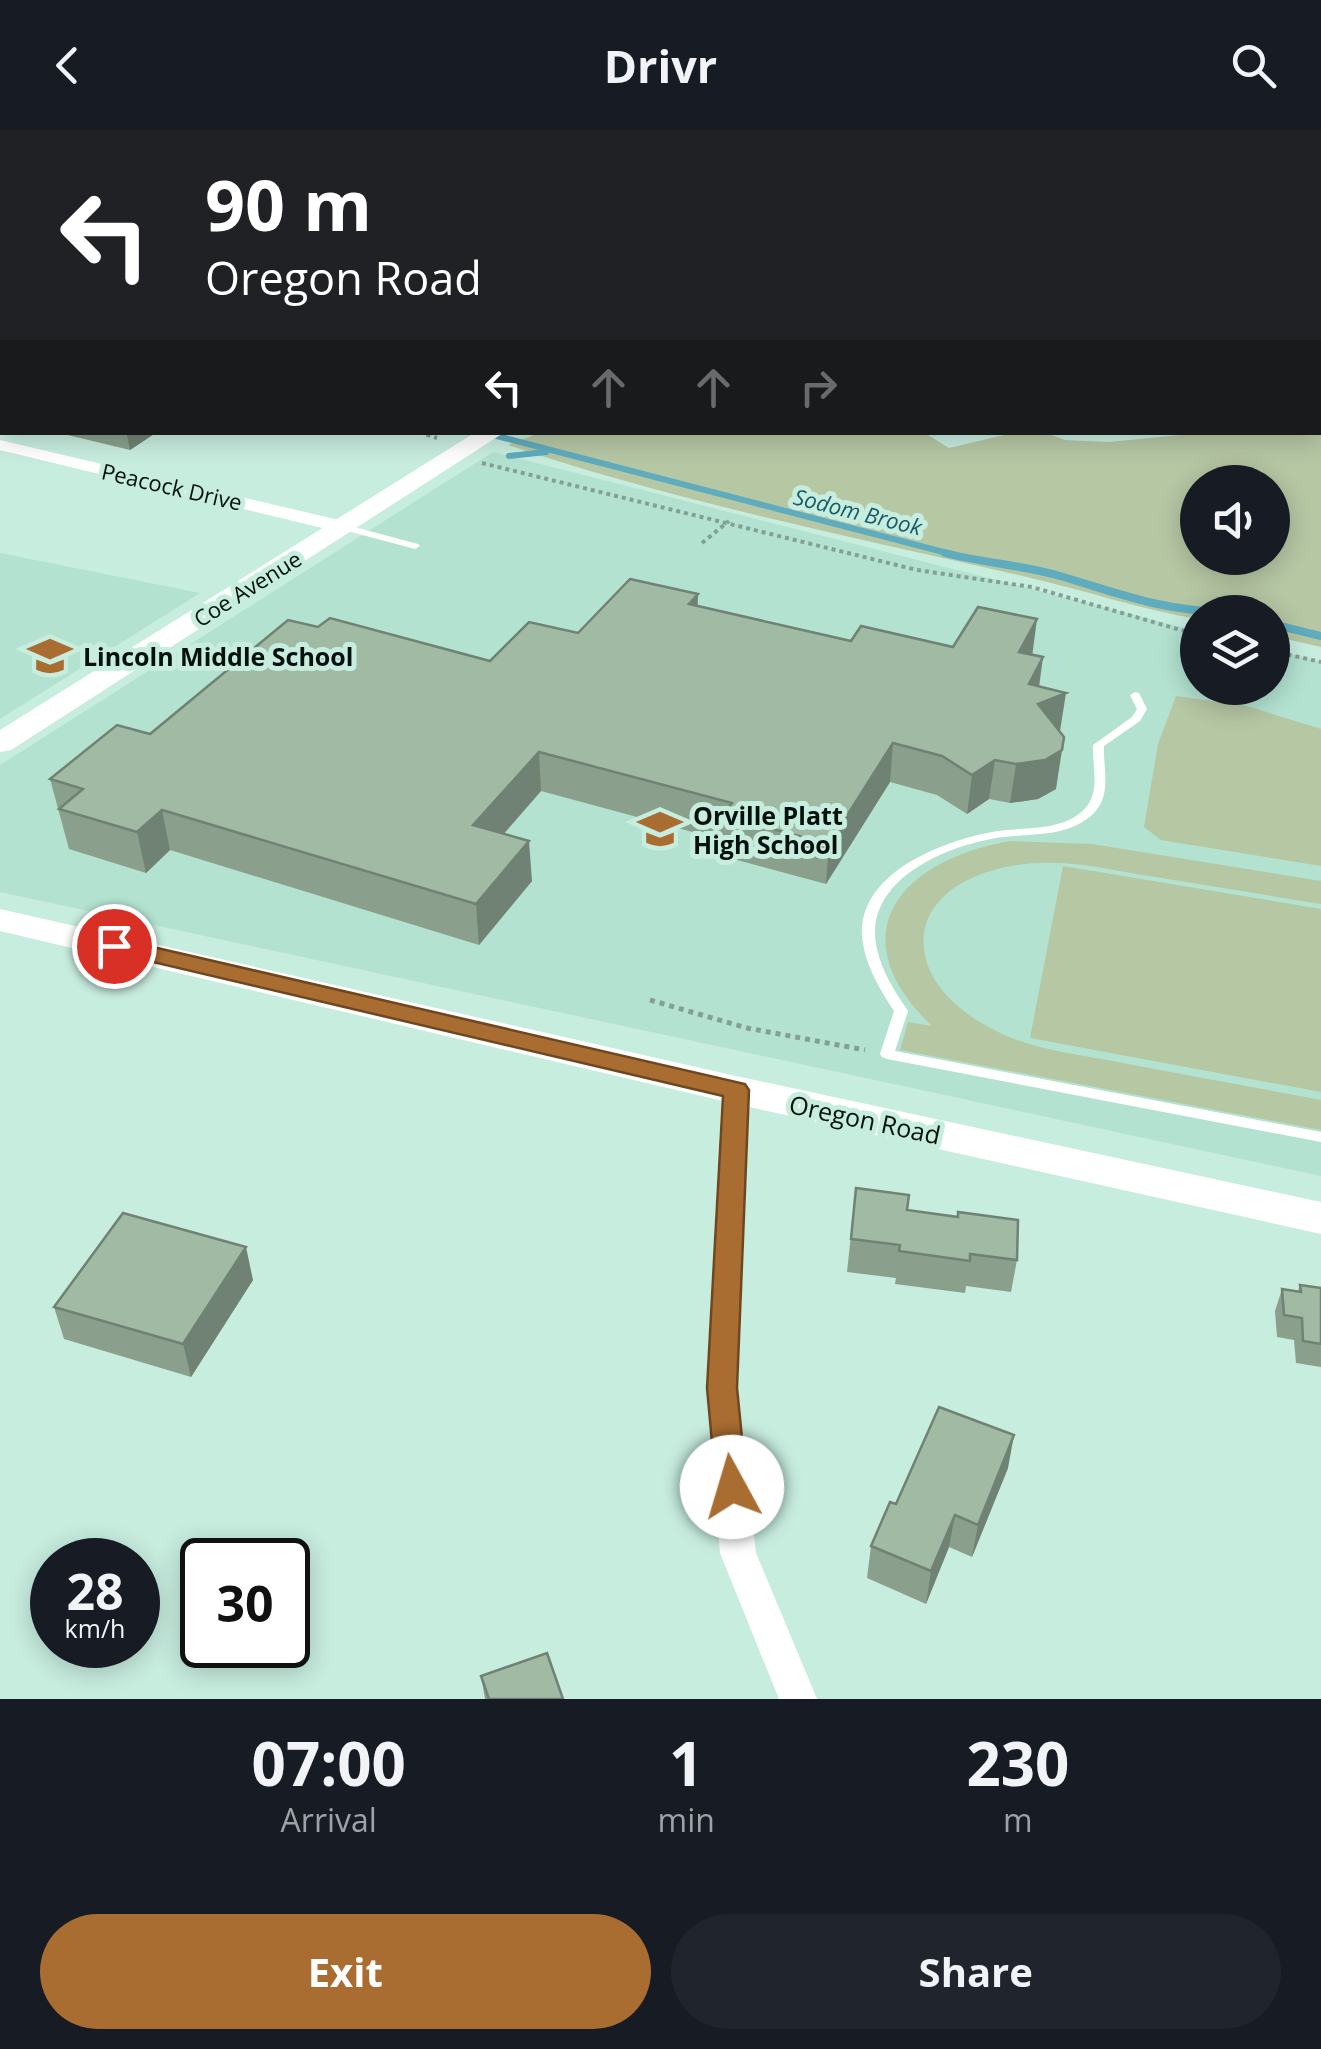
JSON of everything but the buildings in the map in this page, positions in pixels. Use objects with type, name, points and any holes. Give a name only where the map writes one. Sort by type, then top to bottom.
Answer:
[{"type":"street","name":"Peacock Drive","points":[[0,446],[343,527]]},
{"type":"street","name":"Coe Avenue","points":[[0,743],[343,527],[481,446]]},
{"type":"street","name":"Oregon Road","points":[[0,920],[736,1090],[1321,1218]]},
{"type":"street","points":[[736,1090],[722,1388],[736,1535],[738,1553],[798,1699]]},
{"type":"lane","points":[[343,527],[416,546]]},
{"type":"lane","points":[[1135,695],[1142,709],[1136,719],[1100,745],[1099,797],[1088,811],[1052,830],[994,835],[954,845],[922,860],[890,884],[880,897],[871,911],[874,967],[901,1011],[888,1054],[1321,1137]]},
{"type":"path","points":[[481,446],[729,521],[917,570],[1032,587],[1180,629]]},
{"type":"path","points":[[702,542],[729,521]]},
{"type":"path","points":[[1290,655],[1321,662]]},
{"type":"path","points":[[650,1000],[747,1028],[888,1054]]},
{"type":"shaded area","points":[[534,435],[928,435],[949,448],[1004,435],[1051,435],[1065,440],[1321,435],[1321,647],[1290,640],[1290,595],[1180,595],[1180,616],[1175,615],[701,501],[508,445]]},
{"type":"shaded area","name":"Orville Platt High School","points":[[493,452],[1180,627],[1180,705],[1290,705],[1290,654],[1321,662],[1321,1176],[0,892],[0,765]]},
{"type":"shaded area","name":"Lincoln Middle School","points":[[0,553],[200,593],[0,719]]},
{"type":"shaded area","points":[[1176,696],[1180,697],[1180,705],[1247,706],[1321,729],[1321,866],[1161,840],[1144,827],[1158,744]]},
{"type":"shaded area","points":[[1010,841],[1092,844],[1321,881],[1321,904],[1079,865],[1018,865],[979,875],[944,896],[925,928],[924,949],[932,976],[940,987],[972,1017],[996,1031],[1060,1052],[1321,1100],[1321,1130],[900,1050],[908,1022],[932,1026],[904,993],[889,961],[886,932],[894,906],[912,884],[938,865]]},
{"type":"shaded area","points":[[1063,866],[1321,909],[1321,1092],[1030,1038]]},
{"type":"waterway","name":"Sodom Brook","points":[[493,435],[955,555]]},
{"type":"waterway","points":[[509,456],[546,452]]},
{"type":"waterway","name":"Sodom Brook","points":[[945,553],[1046,572],[1180,608]]},
{"type":"waterway","name":"Sodom Brook","points":[[1290,628],[1321,636]]},
{"type":"place","name":"Lincoln Middle School","points":[[50,656]]},
{"type":"place","name":"Orville Platt High School","points":[[660,829]]},
{"type":"route","points":[[114,946],[736,1090],[722,1388],[732,1487]]}]
